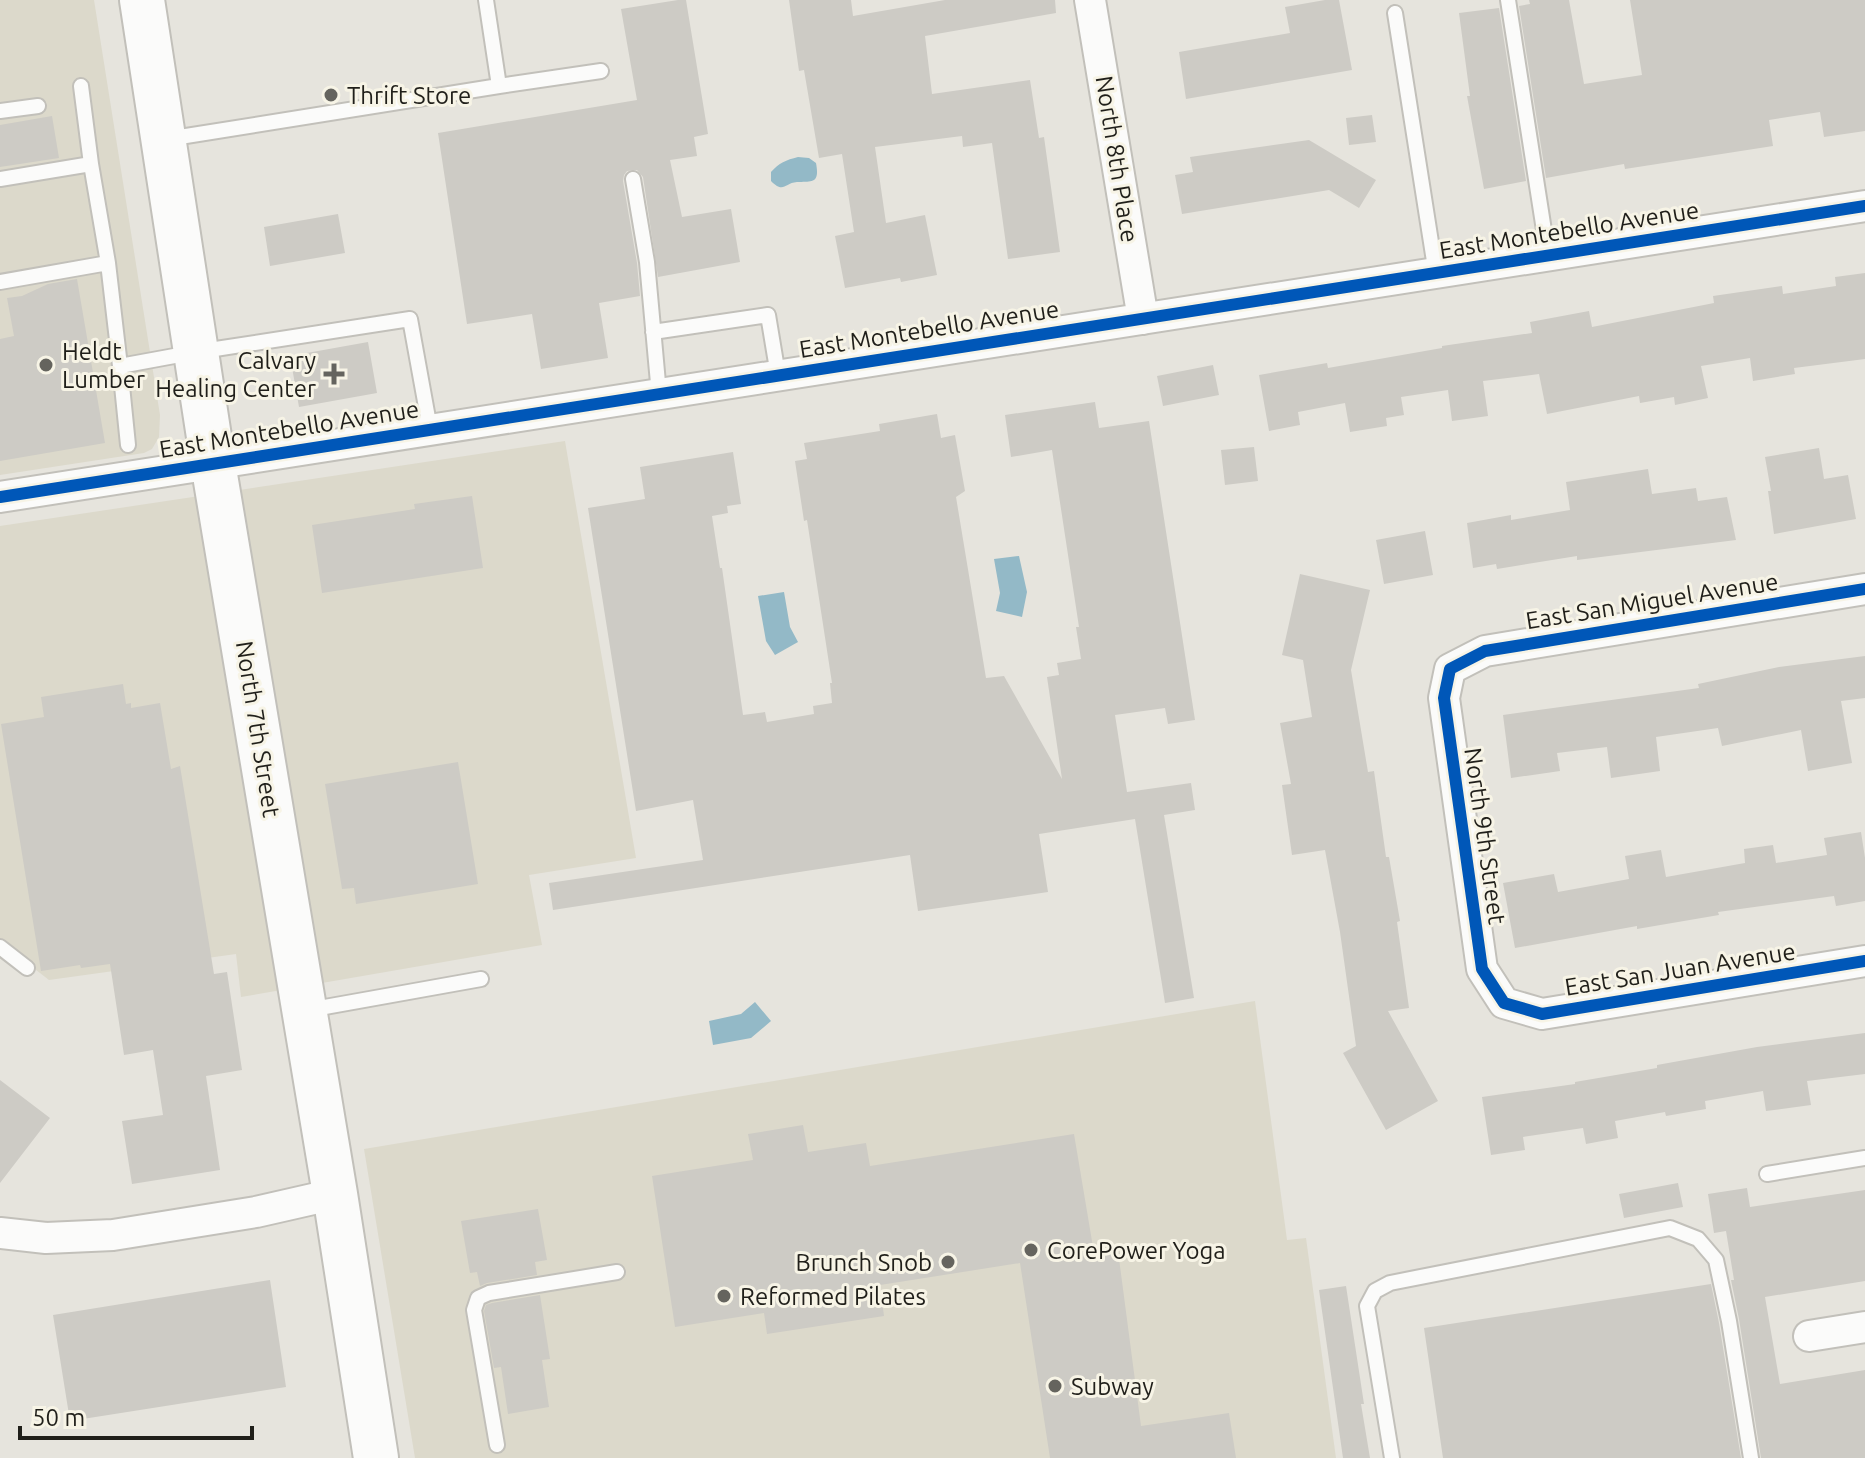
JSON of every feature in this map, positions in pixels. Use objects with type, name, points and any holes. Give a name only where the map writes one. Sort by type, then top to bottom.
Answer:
[{"type":"main road","name":"North 7th Street","points":[[142,0],[213,463],[376,1458]]},
{"type":"street","name":"North 8th Place","points":[[1090,0],[1143,319]]},
{"type":"street","name":"East Montebello Avenue","points":[[0,497],[1865,206]]},
{"type":"street","name":"East San Miguel Avenue","points":[[1450,669],[1485,651],[1865,589]]},
{"type":"street","name":"North 9th Street","points":[[1450,669],[1444,698],[1482,969],[1504,1003]]},
{"type":"street","name":"East San Juan Avenue","points":[[1504,1003],[1542,1014],[1865,961]]},
{"type":"street","points":[[0,1233],[46,1238],[113,1235],[256,1212],[335,1194]]},
{"type":"street","points":[[1809,1336],[1865,1327]]},
{"type":"lane","points":[[486,0],[499,86]]},
{"type":"lane","points":[[1508,0],[1548,256]]},
{"type":"lane","points":[[1395,13],[1436,274]]},
{"type":"lane","points":[[163,139],[601,71]]},
{"type":"lane","points":[[81,86],[108,263],[128,445]]},
{"type":"lane","points":[[0,111],[38,106]]},
{"type":"lane","points":[[0,179],[91,164]]},
{"type":"lane","points":[[633,179],[647,262],[659,394]]},
{"type":"lane","points":[[0,282],[108,263]]},
{"type":"lane","points":[[653,332],[768,315],[778,375]]},
{"type":"lane","points":[[120,366],[410,319],[430,429]]},
{"type":"lane","points":[[0,947],[27,968]]},
{"type":"lane","points":[[304,1011],[481,979]]},
{"type":"lane","points":[[1767,1174],[1865,1158]]},
{"type":"lane","points":[[1392,1458],[1367,1306],[1375,1291],[1390,1283],[1670,1228],[1698,1239],[1716,1260],[1751,1458]]},
{"type":"lane","points":[[497,1445],[474,1310],[478,1298],[489,1293],[617,1272]]},
{"type":"shaded area","points":[[0,0],[94,0],[160,415],[159,437],[152,449],[144,453],[0,475]]},
{"type":"shaded area","points":[[565,441],[636,858],[529,875],[542,945],[241,997],[236,954],[49,980],[0,942],[0,526]]},
{"type":"shaded area","points":[[1255,1001],[1287,1240],[1306,1238],[1336,1458],[415,1458],[364,1149]]},
{"type":"water","points":[[798,157],[809,158],[816,163],[816,178],[782,187],[775,185],[771,181],[771,172],[783,162]]},
{"type":"water","points":[[1019,556],[1027,592],[1022,617],[996,611],[1000,593],[994,559]]},
{"type":"water","points":[[784,592],[790,627],[798,642],[775,655],[766,641],[758,596]]},
{"type":"water","points":[[755,1002],[771,1021],[751,1038],[713,1045],[709,1021],[741,1014]]},
{"type":"building","points":[[686,0],[708,134],[694,137],[697,156],[670,160],[682,217],[731,209],[740,262],[658,277],[643,177],[637,170],[627,171],[623,181],[640,296],[599,303],[608,358],[541,369],[532,314],[467,324],[438,133],[637,100],[621,9]]},
{"type":"building","points":[[789,0],[851,0],[853,16],[945,0],[1055,0],[1056,13],[925,36],[932,94],[1030,80],[1039,138],[1044,137],[1060,252],[1008,259],[992,143],[963,147],[962,136],[875,147],[886,223],[925,215],[937,275],[845,288],[835,236],[854,232],[842,154],[819,158],[804,70],[799,71]]},
{"type":"building","points":[[1339,0],[1352,70],[1186,99],[1179,52],[1290,33],[1285,7]]},
{"type":"building","points":[[1529,0],[1569,0],[1584,84],[1642,75],[1630,0],[1865,0],[1865,131],[1824,137],[1820,112],[1769,120],[1773,146],[1625,169],[1624,164],[1546,178],[1519,6],[1530,4]]},
{"type":"building","points":[[1499,8],[1526,181],[1484,189],[1467,96],[1470,96],[1459,13]]},
{"type":"building","points":[[1372,115],[1376,142],[1349,145],[1346,118]]},
{"type":"building","points":[[52,116],[59,158],[0,167],[0,125]]},
{"type":"building","points":[[1309,140],[1376,180],[1359,208],[1329,190],[1182,214],[1175,175],[1193,172],[1190,157]]},
{"type":"building","points":[[338,214],[345,253],[270,266],[264,227]]},
{"type":"building","points":[[1865,273],[1865,359],[1794,368],[1795,374],[1753,381],[1750,358],[1701,366],[1708,398],[1675,405],[1674,397],[1640,403],[1639,396],[1547,414],[1539,374],[1483,381],[1488,416],[1452,421],[1448,390],[1401,397],[1404,415],[1386,418],[1387,426],[1350,432],[1345,403],[1298,412],[1300,425],[1269,431],[1259,375],[1327,363],[1328,368],[1442,346],[1532,333],[1530,322],[1589,311],[1592,327],[1714,303],[1713,296],[1782,286],[1783,294],[1836,286],[1835,277]]},
{"type":"building","name":"Heldt Lumber","points":[[77,279],[105,443],[0,461],[0,339],[14,336],[7,298],[22,296],[48,284]]},
{"type":"building","name":"Calvary Healing Center","points":[[368,342],[377,393],[299,407],[290,356]]},
{"type":"building","points":[[1213,365],[1219,395],[1163,406],[1157,376]]},
{"type":"building","points":[[1095,402],[1099,428],[1149,421],[1195,720],[1168,724],[1165,708],[1115,715],[1127,792],[1191,783],[1195,810],[1164,815],[1194,998],[1165,1003],[1135,819],[1039,834],[1048,892],[918,911],[910,855],[553,910],[549,883],[703,860],[693,800],[636,811],[588,508],[645,499],[640,467],[733,452],[741,504],[727,506],[728,513],[712,516],[743,715],[765,712],[767,722],[814,714],[813,706],[832,703],[832,683],[795,461],[807,459],[804,443],[880,431],[879,424],[937,414],[941,438],[955,435],[965,491],[956,497],[986,678],[1004,676],[1062,779],[1047,677],[1059,675],[1057,663],[1081,659],[1076,627],[1079,627],[1052,450],[1011,457],[1005,415]]},
{"type":"building","points":[[1254,447],[1258,481],[1225,485],[1221,450]]},
{"type":"building","points":[[1819,448],[1824,479],[1848,475],[1856,519],[1774,534],[1765,457]]},
{"type":"building","points":[[1648,469],[1652,494],[1696,488],[1698,501],[1727,497],[1736,540],[1577,560],[1577,556],[1497,569],[1496,564],[1473,568],[1467,523],[1511,515],[1511,520],[1570,510],[1566,482]]},
{"type":"building","points":[[472,496],[483,568],[322,593],[312,525],[415,509],[414,504]]},
{"type":"building","points":[[1425,531],[1433,575],[1384,584],[1376,540]]},
{"type":"building","points":[[1300,574],[1370,590],[1351,670],[1368,772],[1374,771],[1386,857],[1389,857],[1400,921],[1397,922],[1409,1008],[1388,1011],[1438,1101],[1386,1130],[1343,1053],[1356,1046],[1325,850],[1292,855],[1282,785],[1291,784],[1280,723],[1312,717],[1303,660],[1282,655]]},
{"type":"building","points":[[1865,656],[1865,698],[1841,701],[1852,763],[1808,771],[1801,730],[1722,746],[1718,728],[1656,737],[1660,771],[1611,778],[1607,747],[1557,753],[1560,771],[1511,778],[1503,715],[1699,688],[1698,684],[1779,667]]},
{"type":"building","points":[[123,684],[126,704],[131,703],[131,708],[160,703],[171,769],[180,766],[214,974],[227,972],[242,1070],[206,1076],[220,1170],[132,1184],[122,1121],[163,1115],[153,1050],[124,1055],[110,964],[41,971],[1,724],[44,717],[41,697]]},
{"type":"building","points":[[458,762],[478,884],[356,904],[354,888],[342,889],[325,784]]},
{"type":"building","points":[[1861,832],[1865,858],[1865,901],[1836,906],[1834,896],[1718,912],[1719,915],[1515,948],[1503,883],[1554,874],[1558,892],[1629,879],[1625,856],[1661,850],[1666,877],[1745,863],[1744,849],[1773,845],[1776,863],[1827,855],[1824,838]]},
{"type":"building","points":[[1865,1033],[1865,1074],[1807,1081],[1811,1105],[1766,1111],[1763,1091],[1705,1101],[1706,1109],[1615,1121],[1618,1138],[1586,1144],[1583,1128],[1523,1137],[1525,1150],[1491,1155],[1482,1097],[1575,1084],[1757,1047]]},
{"type":"building","points":[[0,1080],[50,1118],[0,1183]]},
{"type":"building","points":[[803,1125],[808,1152],[866,1143],[870,1166],[1074,1134],[1094,1253],[1118,1251],[1141,1426],[1229,1413],[1236,1458],[1050,1458],[1020,1263],[880,1285],[884,1316],[767,1334],[764,1313],[675,1327],[652,1176],[753,1160],[748,1134]]},
{"type":"building","points":[[1678,1183],[1683,1207],[1624,1218],[1619,1194]]},
{"type":"building","points":[[1747,1188],[1750,1207],[1865,1190],[1865,1281],[1765,1297],[1780,1384],[1865,1370],[1865,1458],[1761,1458],[1731,1280],[1734,1280],[1726,1231],[1714,1233],[1708,1194]]},
{"type":"building","points":[[538,1209],[547,1260],[535,1262],[537,1275],[480,1286],[477,1272],[470,1273],[461,1221]]},
{"type":"building","points":[[270,1280],[286,1387],[70,1421],[53,1315]]},
{"type":"building","points":[[1711,1284],[1741,1458],[1443,1458],[1424,1328]]},
{"type":"building","points":[[1346,1286],[1370,1458],[1343,1458],[1319,1290]]},
{"type":"building","points":[[540,1295],[550,1359],[542,1360],[549,1407],[508,1414],[501,1367],[494,1368],[484,1311],[486,1305],[492,1303]]},
{"type":"cycle path","points":[[0,497],[1865,206]]},
{"type":"cycle path","points":[[1865,589],[1485,651],[1450,669],[1444,698],[1482,969],[1504,1003],[1542,1014],[1865,961]]},
{"type":"place","name":"Thrift Store","points":[[331,95]]},
{"type":"place","name":"Heldt Lumber","points":[[46,365]]},
{"type":"place","name":"Calvary Healing Center","points":[[334,374]]},
{"type":"place","name":"CorePower Yoga","points":[[1031,1250]]},
{"type":"place","name":"Brunch Snob","points":[[948,1262]]},
{"type":"place","name":"Reformed Pilates","points":[[724,1296]]},
{"type":"place","name":"Subway","points":[[1055,1386]]}]
